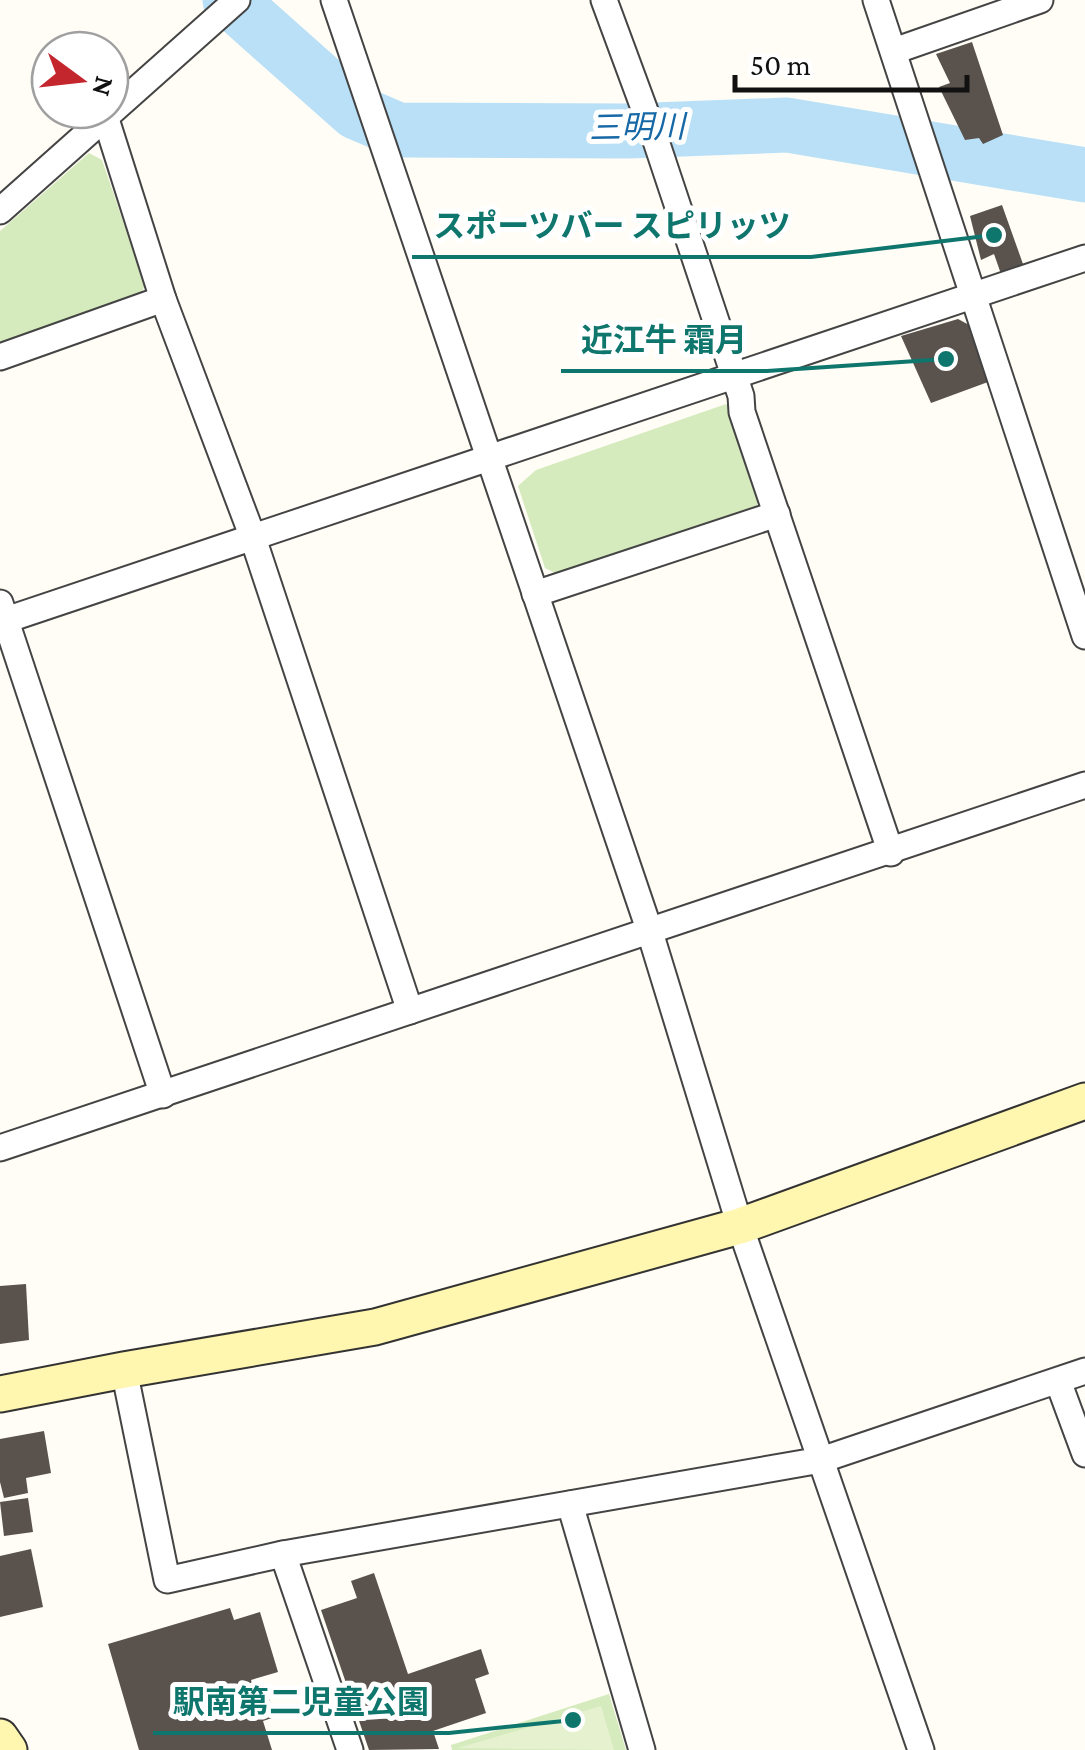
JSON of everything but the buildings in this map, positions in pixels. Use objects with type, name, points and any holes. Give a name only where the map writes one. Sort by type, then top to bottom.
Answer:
[{"type":"street","points":[[334,0],[649,929],[740,1226],[921,1750]]},
{"type":"street","points":[[604,0],[651,128],[891,853]]},
{"type":"street","points":[[876,0],[1085,636]]},
{"type":"street","points":[[894,51],[1040,0]]},
{"type":"street","points":[[130,94],[232,4]]},
{"type":"street","points":[[0,211],[90,130]]},
{"type":"street","points":[[109,130],[163,300],[252,535],[410,1011]]},
{"type":"street","points":[[163,1095],[2,615],[490,459],[1085,258]]},
{"type":"street","points":[[0,358],[163,300]]},
{"type":"street","points":[[535,594],[776,514]]},
{"type":"street","points":[[0,1148],[1085,785]]},
{"type":"street","points":[[0,1394],[375,1327],[740,1226],[1085,1101]]},
{"type":"street","points":[[124,1370],[167,1580],[283,1554],[821,1460],[1085,1371]]},
{"type":"street","points":[[1058,1381],[1085,1454]]},
{"type":"street","points":[[570,1504],[642,1750]]},
{"type":"street","points":[[283,1554],[350,1750]]},
{"type":"street","points":[[0,1736],[9,1750]]},
{"type":"green space","points":[[89,153],[102,160],[145,285],[138,301],[0,345],[0,231]]},
{"type":"green space","points":[[726,404],[734,413],[760,495],[755,513],[563,577],[545,568],[518,486],[536,470]]},
{"type":"green space","points":[[609,1694],[626,1750],[452,1750],[451,1745]]},
{"type":"green space","points":[[601,1706],[614,1750],[458,1748]]},
{"type":"waterway","name":"三明川","points":[[230,0],[356,112],[398,130],[628,131],[787,125],[1085,175]]},
{"type":"place","name":"スポーツバー スピリッツ","points":[[994,235]]},
{"type":"place","name":"近江牛 霜月","points":[[946,359]]},
{"type":"place","name":"駅南第二児童公園","points":[[573,1720]]}]
